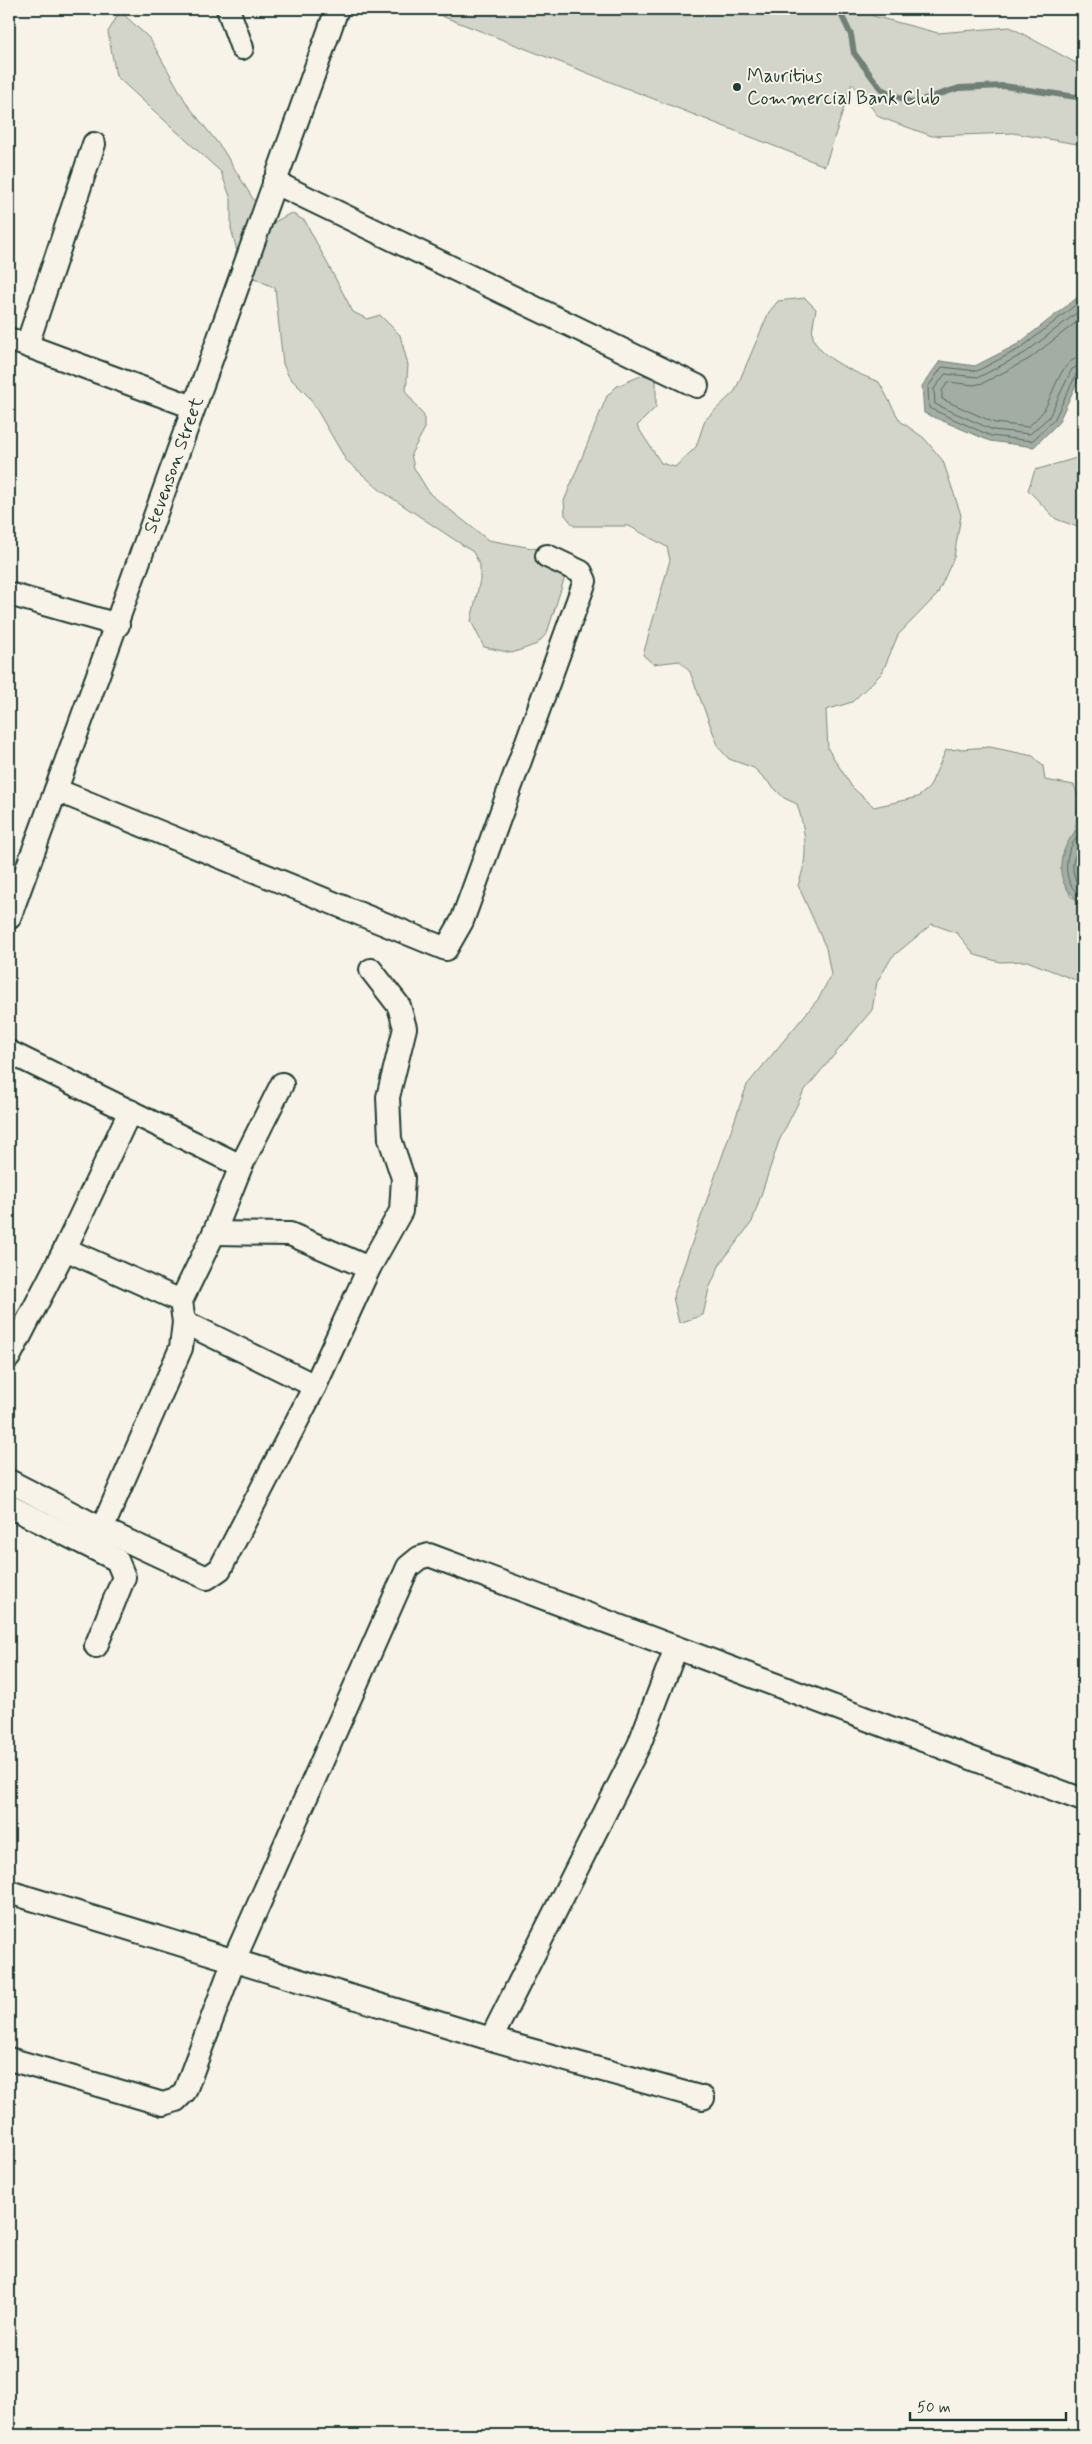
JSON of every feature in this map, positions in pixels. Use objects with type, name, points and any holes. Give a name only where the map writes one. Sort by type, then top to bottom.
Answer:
[{"type":"street","points":[[228,9],[242,48]]},
{"type":"street","name":"Stevenson Street","points":[[9,918],[118,625],[193,408],[337,9]]},
{"type":"street","points":[[94,144],[18,342],[193,408]]},
{"type":"street","points":[[274,182],[697,386]]},
{"type":"street","points":[[56,790],[446,949],[462,921],[585,581],[581,572],[547,556]]},
{"type":"street","points":[[9,594],[118,625]]},
{"type":"street","points":[[9,1481],[102,1529],[207,1578],[220,1569],[315,1386],[369,1268],[401,1211],[403,1178],[390,1139],[388,1097],[405,1028],[399,1006],[371,970]]},
{"type":"street","points":[[9,1052],[241,1166]]},
{"type":"street","points":[[102,1529],[181,1348],[182,1312],[241,1166],[282,1084]]},
{"type":"street","points":[[9,1357],[65,1249],[130,1111]]},
{"type":"street","points":[[214,1233],[290,1234],[369,1268]]},
{"type":"street","points":[[65,1249],[315,1386]]},
{"type":"street","points":[[9,1506],[117,1560],[124,1577],[96,1646]]},
{"type":"street","points":[[9,2059],[163,2104],[176,2100],[185,2091],[234,1960],[408,1567],[419,1558],[428,1555],[1083,1800]]},
{"type":"street","points":[[491,2039],[639,1745],[676,1648]]},
{"type":"street","points":[[9,1892],[491,2039],[703,2098]]},
{"type":"shaded area","name":"Mauritius Commercial Bank Club","points":[[424,9],[875,9],[873,16],[938,33],[1010,27],[1076,63],[1083,61],[1083,145],[1013,133],[932,136],[879,117],[852,83],[825,166]]},
{"type":"shaded area","points":[[120,11],[150,39],[187,104],[223,150],[269,225],[291,213],[305,221],[353,312],[367,319],[380,315],[400,335],[408,365],[406,392],[424,416],[424,430],[411,454],[414,468],[430,494],[488,540],[560,553],[568,567],[547,633],[537,644],[512,653],[484,647],[471,621],[480,580],[480,565],[473,552],[380,490],[346,460],[310,398],[289,377],[283,364],[275,288],[254,278],[238,255],[231,228],[231,199],[221,172],[116,76],[108,32]]},
{"type":"shaded area","points":[[805,298],[816,309],[813,337],[817,345],[823,352],[841,365],[879,382],[900,421],[924,438],[943,461],[961,515],[954,557],[937,595],[898,635],[882,673],[852,702],[826,710],[828,749],[852,787],[874,807],[918,797],[929,788],[946,750],[990,747],[1033,756],[1043,766],[1045,780],[1074,785],[1079,798],[1075,831],[1062,857],[1070,896],[1083,903],[1083,988],[1078,981],[1027,961],[1000,962],[975,955],[957,933],[932,924],[892,957],[877,982],[872,1010],[804,1091],[779,1141],[752,1222],[720,1264],[709,1289],[703,1315],[679,1323],[673,1297],[747,1085],[819,998],[831,975],[826,948],[798,885],[804,864],[805,844],[797,804],[784,798],[754,768],[729,759],[719,748],[690,672],[680,661],[653,664],[643,655],[670,560],[667,547],[629,526],[574,526],[565,515],[564,501],[607,396],[617,386],[643,375],[656,379],[656,407],[637,426],[661,463],[675,467],[696,447],[705,420],[735,391],[769,312],[778,301]]},
{"type":"shaded area","points":[[1080,457],[1083,458],[1083,529],[1056,519],[1028,490],[1035,470]]},
{"type":"water","points":[[1082,294],[1083,370],[1058,423],[1034,447],[990,441],[924,413],[922,386],[940,361],[975,366],[1018,344]]},
{"type":"water","points":[[1083,824],[1083,903],[1072,895],[1065,886],[1061,865],[1067,843]]},
{"type":"waterway","points":[[801,9],[840,12],[851,35],[854,53],[881,89],[912,103],[959,88],[1004,86],[1083,98]]},
{"type":"place","name":"Mauritius Commercial Bank Club","points":[[737,87]]}]
